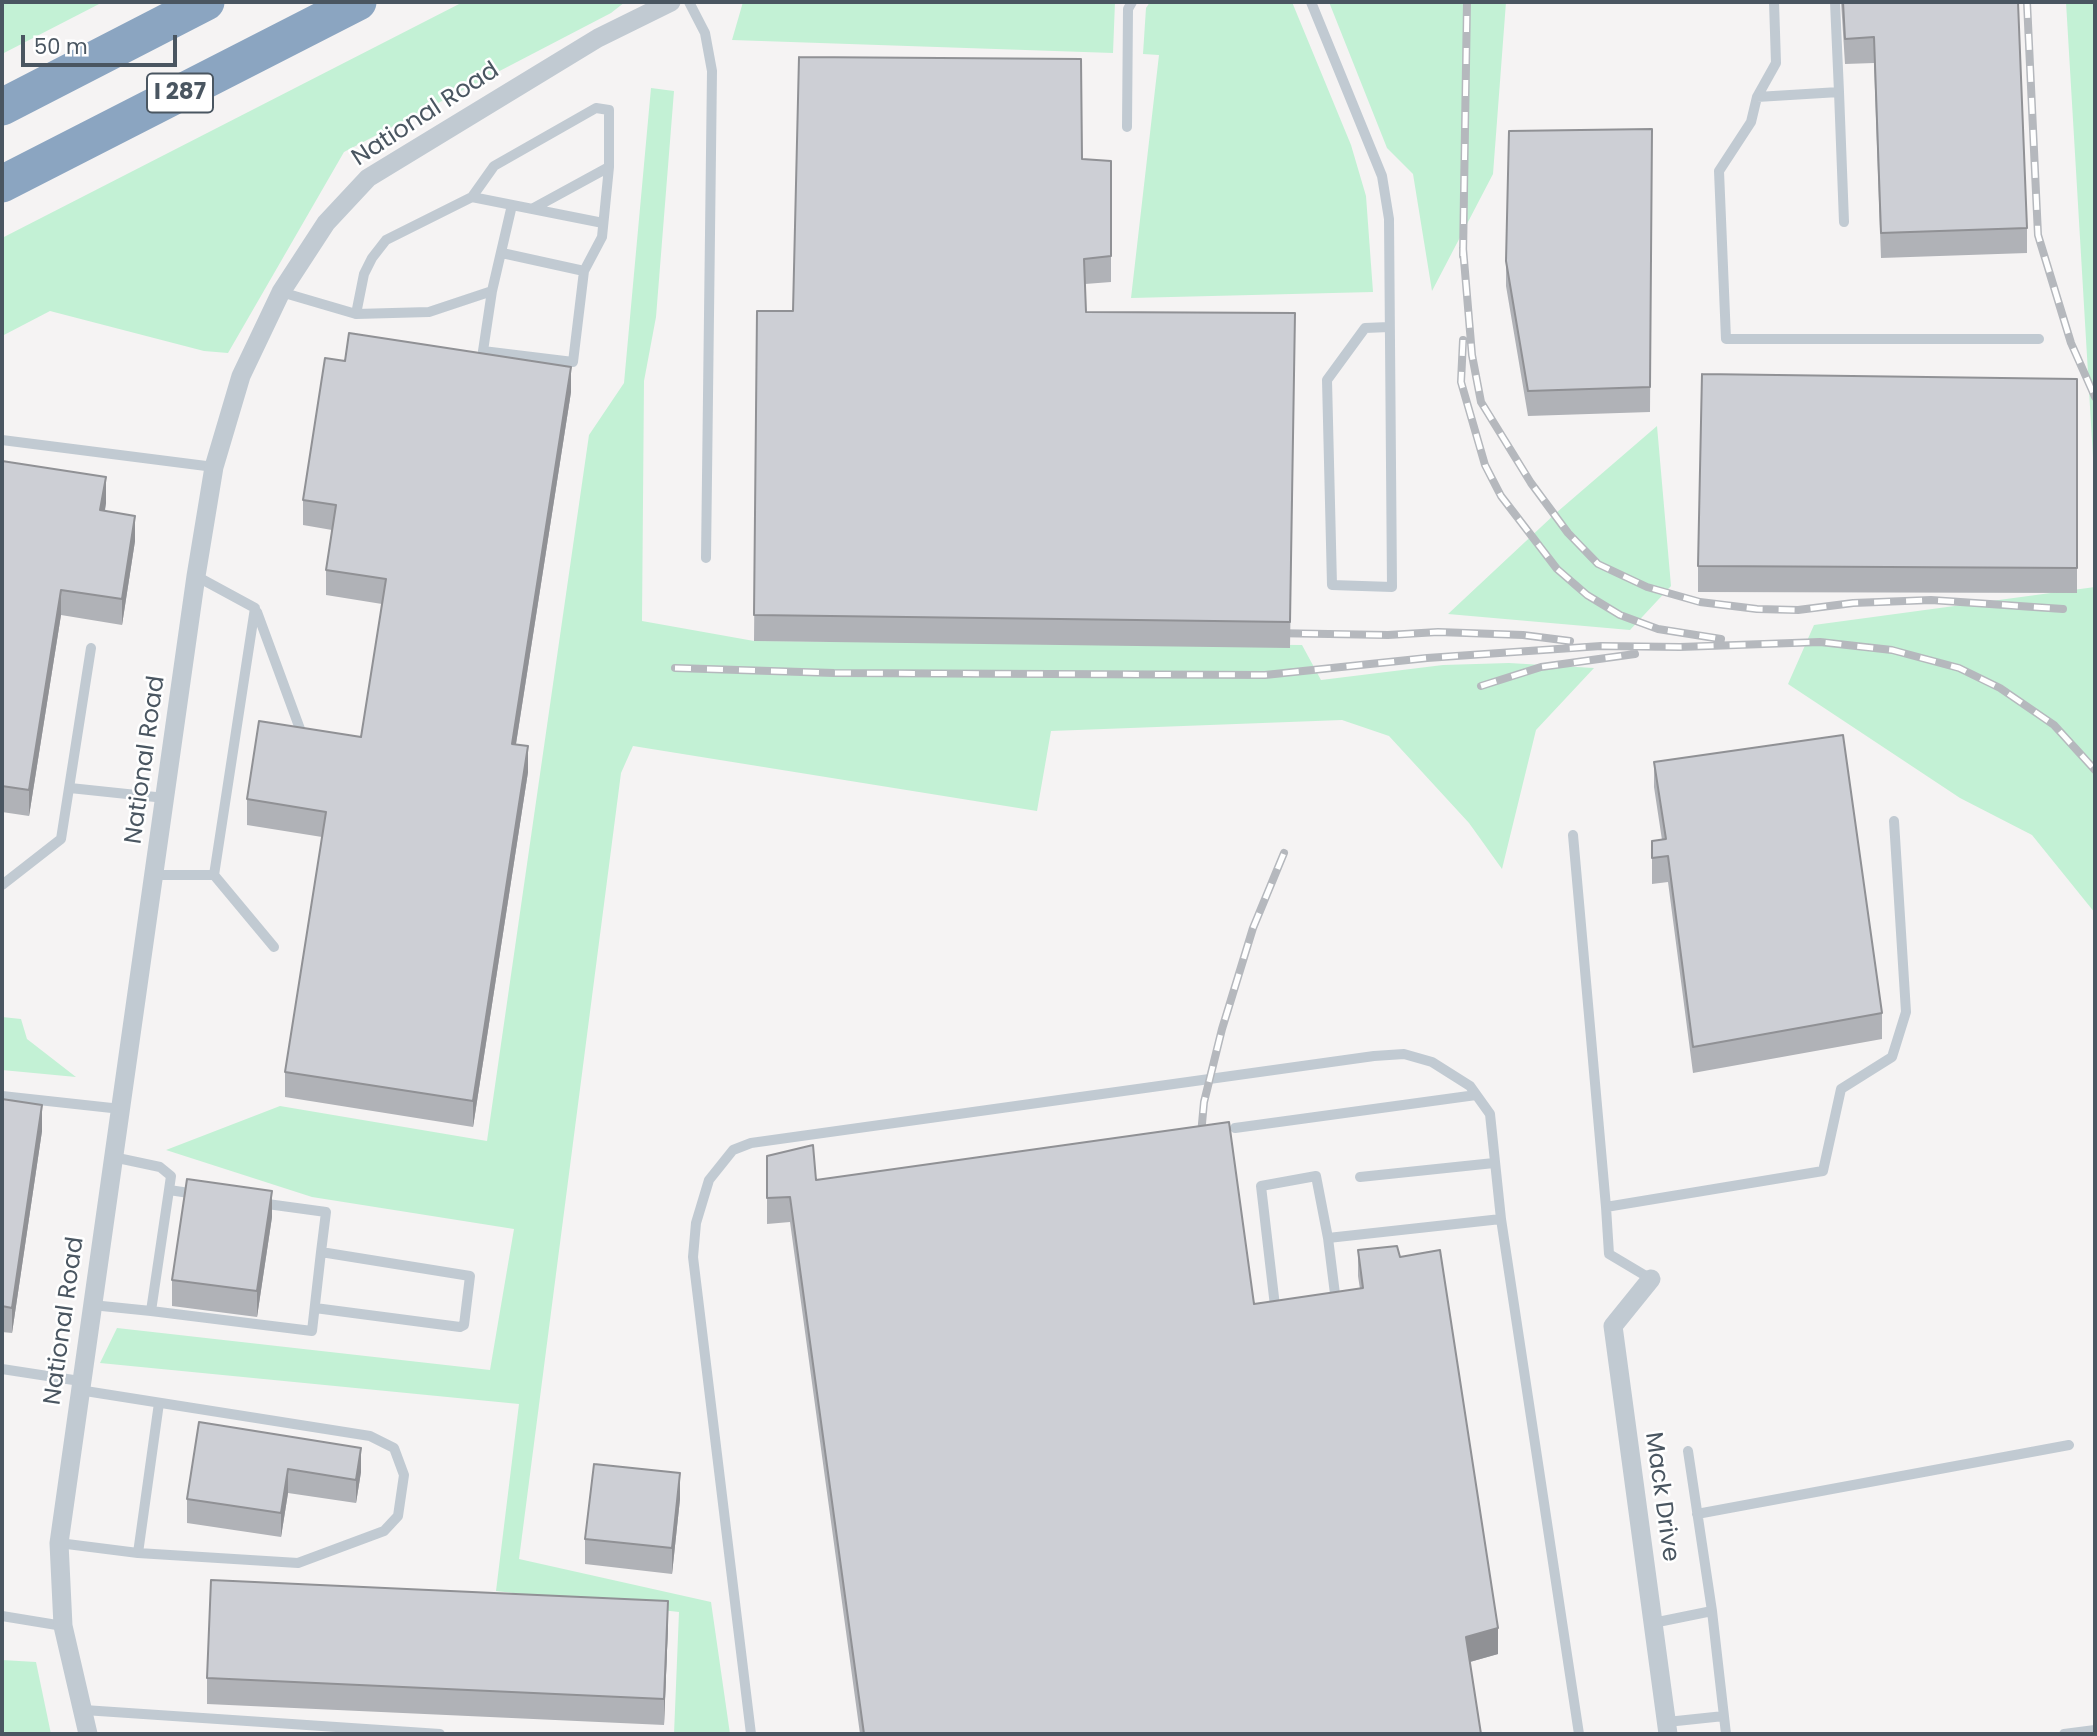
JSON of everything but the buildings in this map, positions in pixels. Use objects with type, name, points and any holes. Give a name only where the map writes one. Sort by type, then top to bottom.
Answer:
[{"type":"highway","name":"I 287","points":[[2,107],[206,2]]},
{"type":"highway","name":"I 287","points":[[2,184],[358,2]]},
{"type":"street","name":"National Road","points":[[88,1734],[63,1626],[59,1543],[79,1385],[122,1109],[196,576],[214,467],[241,376],[281,292],[326,223],[368,178],[598,38],[671,2]]},
{"type":"street","name":"Mack Drive","points":[[1651,1279],[1614,1326],[1668,1728]]},
{"type":"lane","points":[[689,2],[705,33],[712,71],[706,558]]},
{"type":"lane","points":[[1128,127],[1128,9],[1132,2]]},
{"type":"lane","points":[[1311,2],[1382,176],[1388,202],[1392,587],[1332,585],[1327,380],[1365,328],[1389,327]]},
{"type":"lane","points":[[1773,2],[1776,63],[1757,97],[1751,122],[1719,171],[1726,340],[2039,339]]},
{"type":"lane","points":[[1835,2],[1844,222]]},
{"type":"lane","points":[[1757,97],[1839,92]]},
{"type":"lane","points":[[356,314],[364,274],[386,240],[472,197],[494,166],[600,107],[611,114],[602,237],[584,271],[573,362],[483,351],[492,292],[512,205]]},
{"type":"lane","points":[[532,209],[609,167]]},
{"type":"lane","points":[[472,197],[603,223]]},
{"type":"lane","points":[[502,253],[584,271]]},
{"type":"lane","points":[[281,292],[356,314],[429,312],[492,292]]},
{"type":"lane","points":[[2,440],[214,467]]},
{"type":"lane","points":[[196,576],[255,608],[300,729]]},
{"type":"lane","points":[[255,608],[214,875],[274,947]]},
{"type":"lane","points":[[2,885],[61,839],[91,648]]},
{"type":"lane","points":[[70,788],[165,798]]},
{"type":"lane","points":[[1606,1207],[1822,1171],[1841,1089],[1892,1057],[1906,1012],[1894,821]]},
{"type":"lane","points":[[1573,835],[1608,1254],[1651,1279]]},
{"type":"lane","points":[[155,875],[214,875]]},
{"type":"lane","points":[[751,1734],[693,1257],[696,1223],[709,1180],[733,1150],[751,1143],[1404,1054],[1432,1062],[1470,1086],[1490,1114],[1501,1219],[1579,1734]]},
{"type":"lane","points":[[1235,1128],[1476,1095]]},
{"type":"lane","points":[[2,1096],[122,1109]]},
{"type":"lane","points":[[113,1157],[160,1167],[171,1176],[151,1311]]},
{"type":"lane","points":[[1360,1177],[1494,1163]]},
{"type":"lane","points":[[1275,1306],[1261,1186],[1316,1176],[1335,1294]]},
{"type":"lane","points":[[169,1191],[208,1196]]},
{"type":"lane","points":[[92,1305],[312,1331],[326,1212],[247,1201]]},
{"type":"lane","points":[[1328,1238],[1501,1219]]},
{"type":"lane","points":[[314,1308],[460,1327],[464,1325],[470,1276],[321,1252]]},
{"type":"lane","points":[[2,1369],[159,1403],[370,1436],[394,1448],[404,1475],[398,1516],[384,1531],[298,1563],[138,1553],[59,1543]]},
{"type":"lane","points":[[138,1553],[159,1403]]},
{"type":"lane","points":[[1697,1514],[2069,1445]]},
{"type":"lane","points":[[1688,1451],[1712,1611],[1726,1734]]},
{"type":"lane","points":[[1653,1623],[1712,1611]]},
{"type":"lane","points":[[2,1616],[63,1626]]},
{"type":"lane","points":[[84,1710],[440,1734]]},
{"type":"lane","points":[[1668,1728],[1724,1716]]},
{"type":"lane","points":[[2064,1734],[2095,1730]]},
{"type":"green space","points":[[2,2],[103,2],[2,54]]},
{"type":"green space","points":[[463,2],[625,2],[611,13],[344,152],[228,353],[204,351],[50,311],[2,336],[2,238]]},
{"type":"green space","points":[[743,2],[1115,2],[1113,53],[732,40]]},
{"type":"green space","points":[[1150,2],[1292,2],[1351,145],[1366,196],[1373,292],[1131,298],[1159,55],[1143,54],[1146,8]]},
{"type":"green space","points":[[1329,2],[1506,2],[1493,174],[1432,291],[1413,174],[1387,148]]},
{"type":"green space","points":[[2066,2],[2095,2],[2095,491]]},
{"type":"green space","points":[[651,88],[674,91],[656,317],[644,381],[642,621],[754,641],[1302,645],[1321,680],[1443,665],[1509,663],[1594,668],[1536,730],[1502,869],[1469,823],[1389,736],[1342,720],[1051,731],[1037,811],[633,746],[621,773],[519,1559],[711,1602],[730,1734],[674,1734],[679,1612],[496,1591],[519,1404],[100,1363],[117,1328],[490,1370],[514,1229],[312,1197],[166,1150],[280,1106],[487,1141],[589,435],[624,383]]},
{"type":"green space","points":[[1657,426],[1671,586],[1630,630],[1448,614],[1556,513]]},
{"type":"green space","points":[[2095,587],[2095,913],[2032,835],[1960,798],[1788,684],[1814,625]]},
{"type":"green space","points":[[2,1017],[21,1019],[27,1039],[76,1077],[2,1070]]},
{"type":"green space","points":[[2,1660],[36,1662],[51,1734],[2,1734]]},
{"type":"railway","points":[[1463,256],[1467,2]]},
{"type":"railway","points":[[2027,2],[2038,235],[2071,343],[2095,397]]},
{"type":"railway","points":[[1463,248],[1472,355],[1481,402],[1531,483],[1568,533],[1598,564],[1647,587],[1700,602],[1757,609],[1798,610],[1853,603],[1931,600],[2063,609]]},
{"type":"railway","points":[[1463,340],[1461,382],[1485,465],[1501,496],[1557,569],[1587,595],[1620,615],[1658,629],[1721,639]]},
{"type":"railway","points":[[1270,633],[1388,635],[1438,632],[1523,635],[1570,641]]},
{"type":"railway","points":[[675,668],[834,673],[1265,675],[1427,658],[1601,646],[1680,647],[1820,642],[1892,650],[1959,668],[2000,688],[2054,725],[2095,770]]},
{"type":"railway","points":[[1481,686],[1541,667],[1635,654]]},
{"type":"railway","points":[[1200,1145],[1204,1102],[1222,1029],[1253,928],[1284,853]]}]
